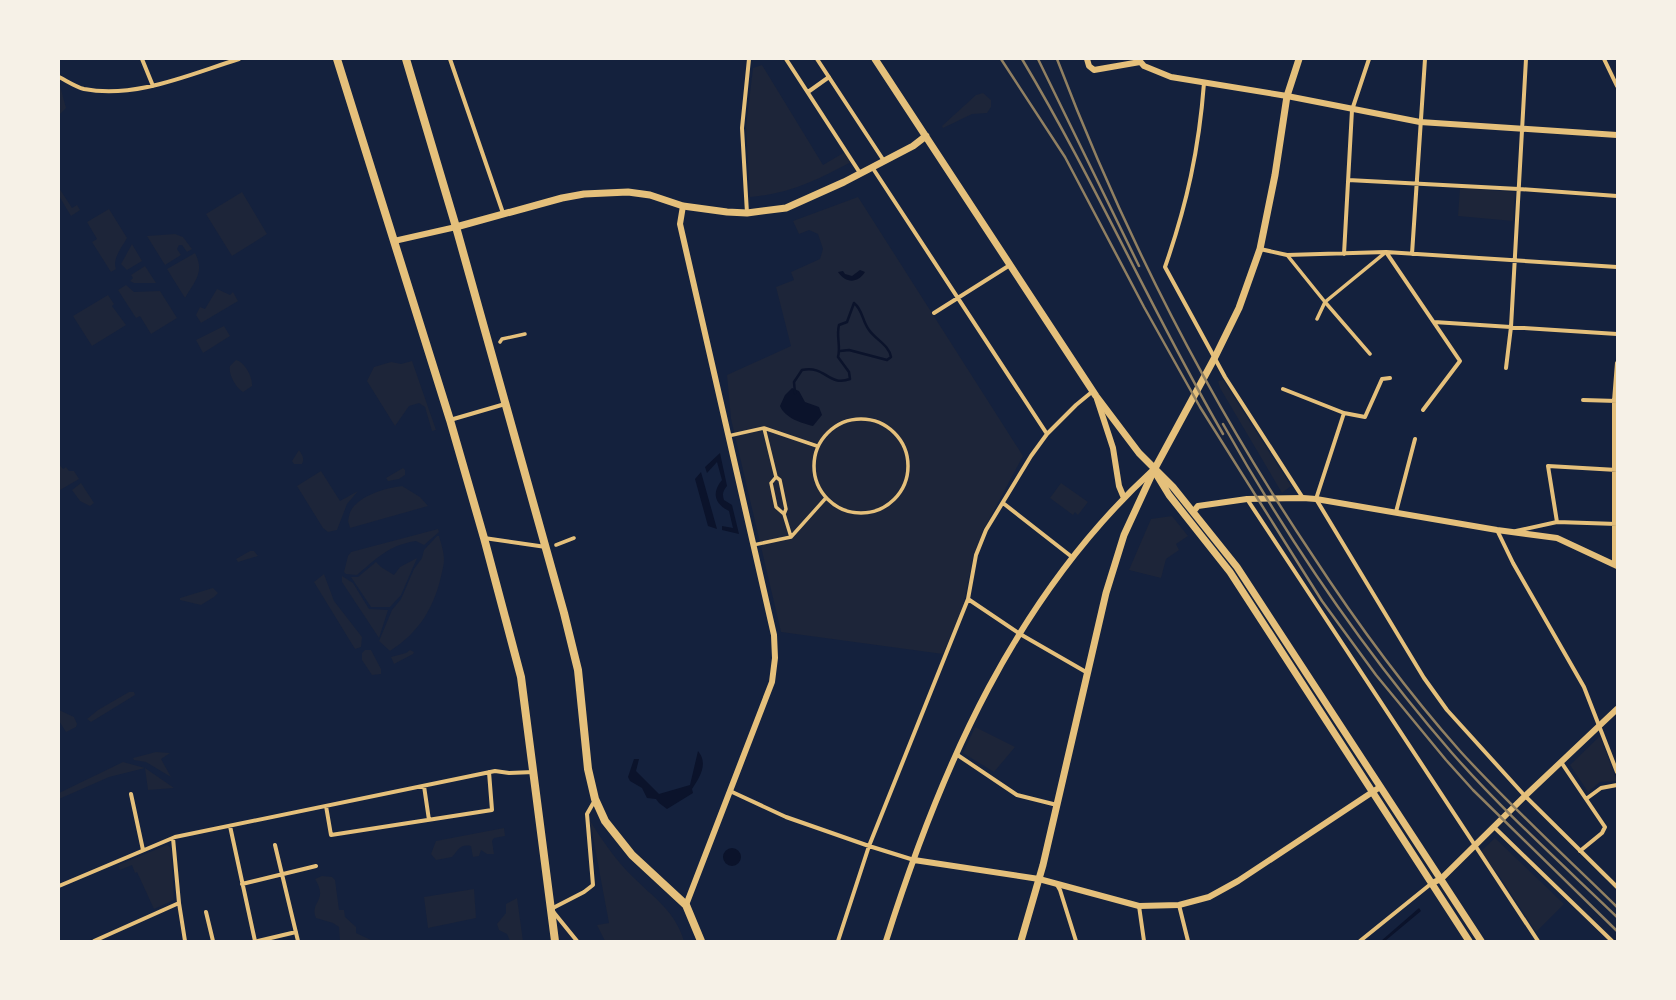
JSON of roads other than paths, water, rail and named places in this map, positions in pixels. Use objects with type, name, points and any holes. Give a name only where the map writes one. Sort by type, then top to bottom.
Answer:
[{"type":"main road","points":[[337,59],[450,420],[484,538],[521,677],[555,941]]},
{"type":"main road","points":[[406,59],[456,227],[506,404],[546,547],[578,670],[588,769],[595,799],[605,821],[632,855],[686,905],[701,941]]},
{"type":"main road","points":[[875,59],[1095,394],[1139,453],[1154,470],[1173,487],[1237,567],[1481,941]]},
{"type":"main road","points":[[1022,941],[1057,805],[1086,672],[1106,593],[1124,535],[1154,470],[1214,359],[1239,308],[1260,249],[1275,175],[1287,96],[1299,59]]},
{"type":"main road","points":[[456,227],[562,198],[604,193],[628,192],[650,195],[683,206],[747,213],[786,208],[884,161],[913,146],[926,136]]},
{"type":"main road","points":[[1154,470],[1169,495],[1230,572],[1469,941]]},
{"type":"street","points":[[142,59],[153,86]]},
{"type":"street","points":[[59,77],[83,88],[120,92],[153,86],[239,59]]},
{"type":"street","points":[[450,59],[503,213]]},
{"type":"street","points":[[747,213],[742,128],[749,59]]},
{"type":"street","points":[[786,59],[860,173]]},
{"type":"street","points":[[817,59],[884,161]]},
{"type":"street","points":[[1087,59],[1089,66],[1094,70],[1139,60],[1157,72],[1171,77],[1287,96],[1352,110],[1420,122],[1617,135]]},
{"type":"street","points":[[1344,254],[1352,110],[1369,59]]},
{"type":"street","points":[[1412,254],[1425,59]]},
{"type":"street","points":[[1506,368],[1511,327],[1526,59]]},
{"type":"street","points":[[1604,59],[1617,86]]},
{"type":"street","points":[[808,92],[829,77]]},
{"type":"street","points":[[1204,83],[1198,142],[1187,200],[1166,267],[1214,359],[1303,498]]},
{"type":"street","points":[[872,167],[1047,434]]},
{"type":"street","points":[[1348,180],[1617,196]]},
{"type":"street","points":[[683,206],[680,224],[774,635],[775,658],[772,682],[686,905]]},
{"type":"street","points":[[394,241],[456,227]]},
{"type":"street","points":[[1260,249],[1287,255],[1386,252],[1617,267]]},
{"type":"street","points":[[1316,319],[1325,302],[1386,252]]},
{"type":"street","points":[[1386,252],[1460,361],[1423,410]]},
{"type":"street","points":[[1287,255],[1370,354]]},
{"type":"street","points":[[934,313],[1010,265]]},
{"type":"street","points":[[1434,322],[1617,334]]},
{"type":"street","points":[[500,342],[502,339],[525,334]]},
{"type":"street","points":[[1193,512],[1198,506],[1247,499],[1303,498],[1396,512],[1497,530],[1557,538],[1616,565],[1615,470],[1617,363]]},
{"type":"street","points":[[1283,389],[1344,413],[1365,417],[1382,379],[1390,378]]},
{"type":"street","points":[[838,941],[869,846],[968,599],[976,555],[986,530],[1031,456],[1047,434],[1076,405],[1095,394],[1113,448],[1120,486],[1124,498]]},
{"type":"street","points":[[1583,400],[1616,401]]},
{"type":"street","points":[[450,420],[506,404]]},
{"type":"street","points":[[1344,413],[1316,500],[1424,678],[1447,710],[1525,796],[1617,887]]},
{"type":"street","points":[[848,420],[873,420],[888,426],[900,438],[907,453],[907,477],[900,492],[885,506],[870,512],[861,513],[845,510],[826,499],[817,484],[814,468],[817,446],[834,427],[848,420]]},
{"type":"street","points":[[728,436],[764,428],[817,446]]},
{"type":"street","points":[[764,428],[776,477],[780,480],[786,509],[784,514]]},
{"type":"street","points":[[1396,512],[1415,439]]},
{"type":"street","points":[[1557,522],[1548,466],[1615,470]]},
{"type":"street","points":[[886,941],[944,779],[1000,665],[1046,592],[1072,558],[1124,498],[1154,470]]},
{"type":"street","points":[[776,477],[771,483],[776,507],[784,514],[791,537]]},
{"type":"street","points":[[753,546],[791,537],[826,499]]},
{"type":"street","points":[[1247,499],[1474,846],[1538,941]]},
{"type":"street","points":[[1003,503],[1072,558]]},
{"type":"street","points":[[1516,532],[1557,522],[1616,524]]},
{"type":"street","points":[[1497,530],[1513,563],[1584,687],[1617,772]]},
{"type":"street","points":[[484,538],[546,547]]},
{"type":"street","points":[[556,545],[574,538]]},
{"type":"street","points":[[968,599],[1020,634],[1086,672]]},
{"type":"street","points":[[1360,941],[1432,883],[1441,879],[1525,796],[1617,709]]},
{"type":"street","points":[[956,754],[1017,794],[1057,805]]},
{"type":"street","points":[[1561,762],[1605,827],[1602,834],[1580,851]]},
{"type":"street","points":[[326,806],[331,835],[492,810],[489,772]]},
{"type":"street","points":[[59,886],[173,838],[489,772],[534,772]]},
{"type":"street","points":[[1586,799],[1601,788],[1617,785]]},
{"type":"street","points":[[424,786],[430,820]]},
{"type":"street","points":[[730,791],[786,817],[914,860],[1039,878],[1139,906],[1179,905],[1209,897],[1238,881],[1380,787]]},
{"type":"street","points":[[131,794],[143,850]]},
{"type":"street","points":[[577,941],[551,909],[584,892],[592,886],[586,814],[595,799]]},
{"type":"street","points":[[230,826],[256,941],[296,932]]},
{"type":"street","points":[[1494,827],[1612,941]]},
{"type":"street","points":[[173,838],[178,903],[185,941]]},
{"type":"street","points":[[275,845],[298,941]]},
{"type":"street","points":[[242,884],[316,866]]},
{"type":"street","points":[[1056,882],[1060,890],[1076,941]]},
{"type":"street","points":[[94,941],[178,903]]},
{"type":"street","points":[[1179,905],[1188,941]]},
{"type":"street","points":[[1139,906],[1144,941]]},
{"type":"street","points":[[206,912],[213,941]]},
{"type":"waterway","points":[[795,393],[794,382],[802,370],[817,370],[837,380],[843,381],[850,379],[849,372],[838,357],[838,333],[839,325],[847,322],[854,303],[859,309],[869,330],[888,349],[891,357],[887,360],[849,350],[840,351]]},
{"type":"railway","points":[[1001,59],[1065,157],[1144,307],[1200,407],[1322,601],[1376,675],[1446,760],[1473,790],[1617,931]]},
{"type":"railway","points":[[1022,59],[1049,105],[1172,341],[1223,434]]},
{"type":"railway","points":[[1038,59],[1139,266]]},
{"type":"railway","points":[[1057,59],[1110,188],[1170,313],[1237,435],[1273,495],[1311,553],[1382,655],[1440,728],[1498,791],[1617,907]]},
{"type":"railway","points":[[1223,424],[1274,511],[1330,595],[1359,636],[1420,715],[1491,796],[1617,917]]}]
